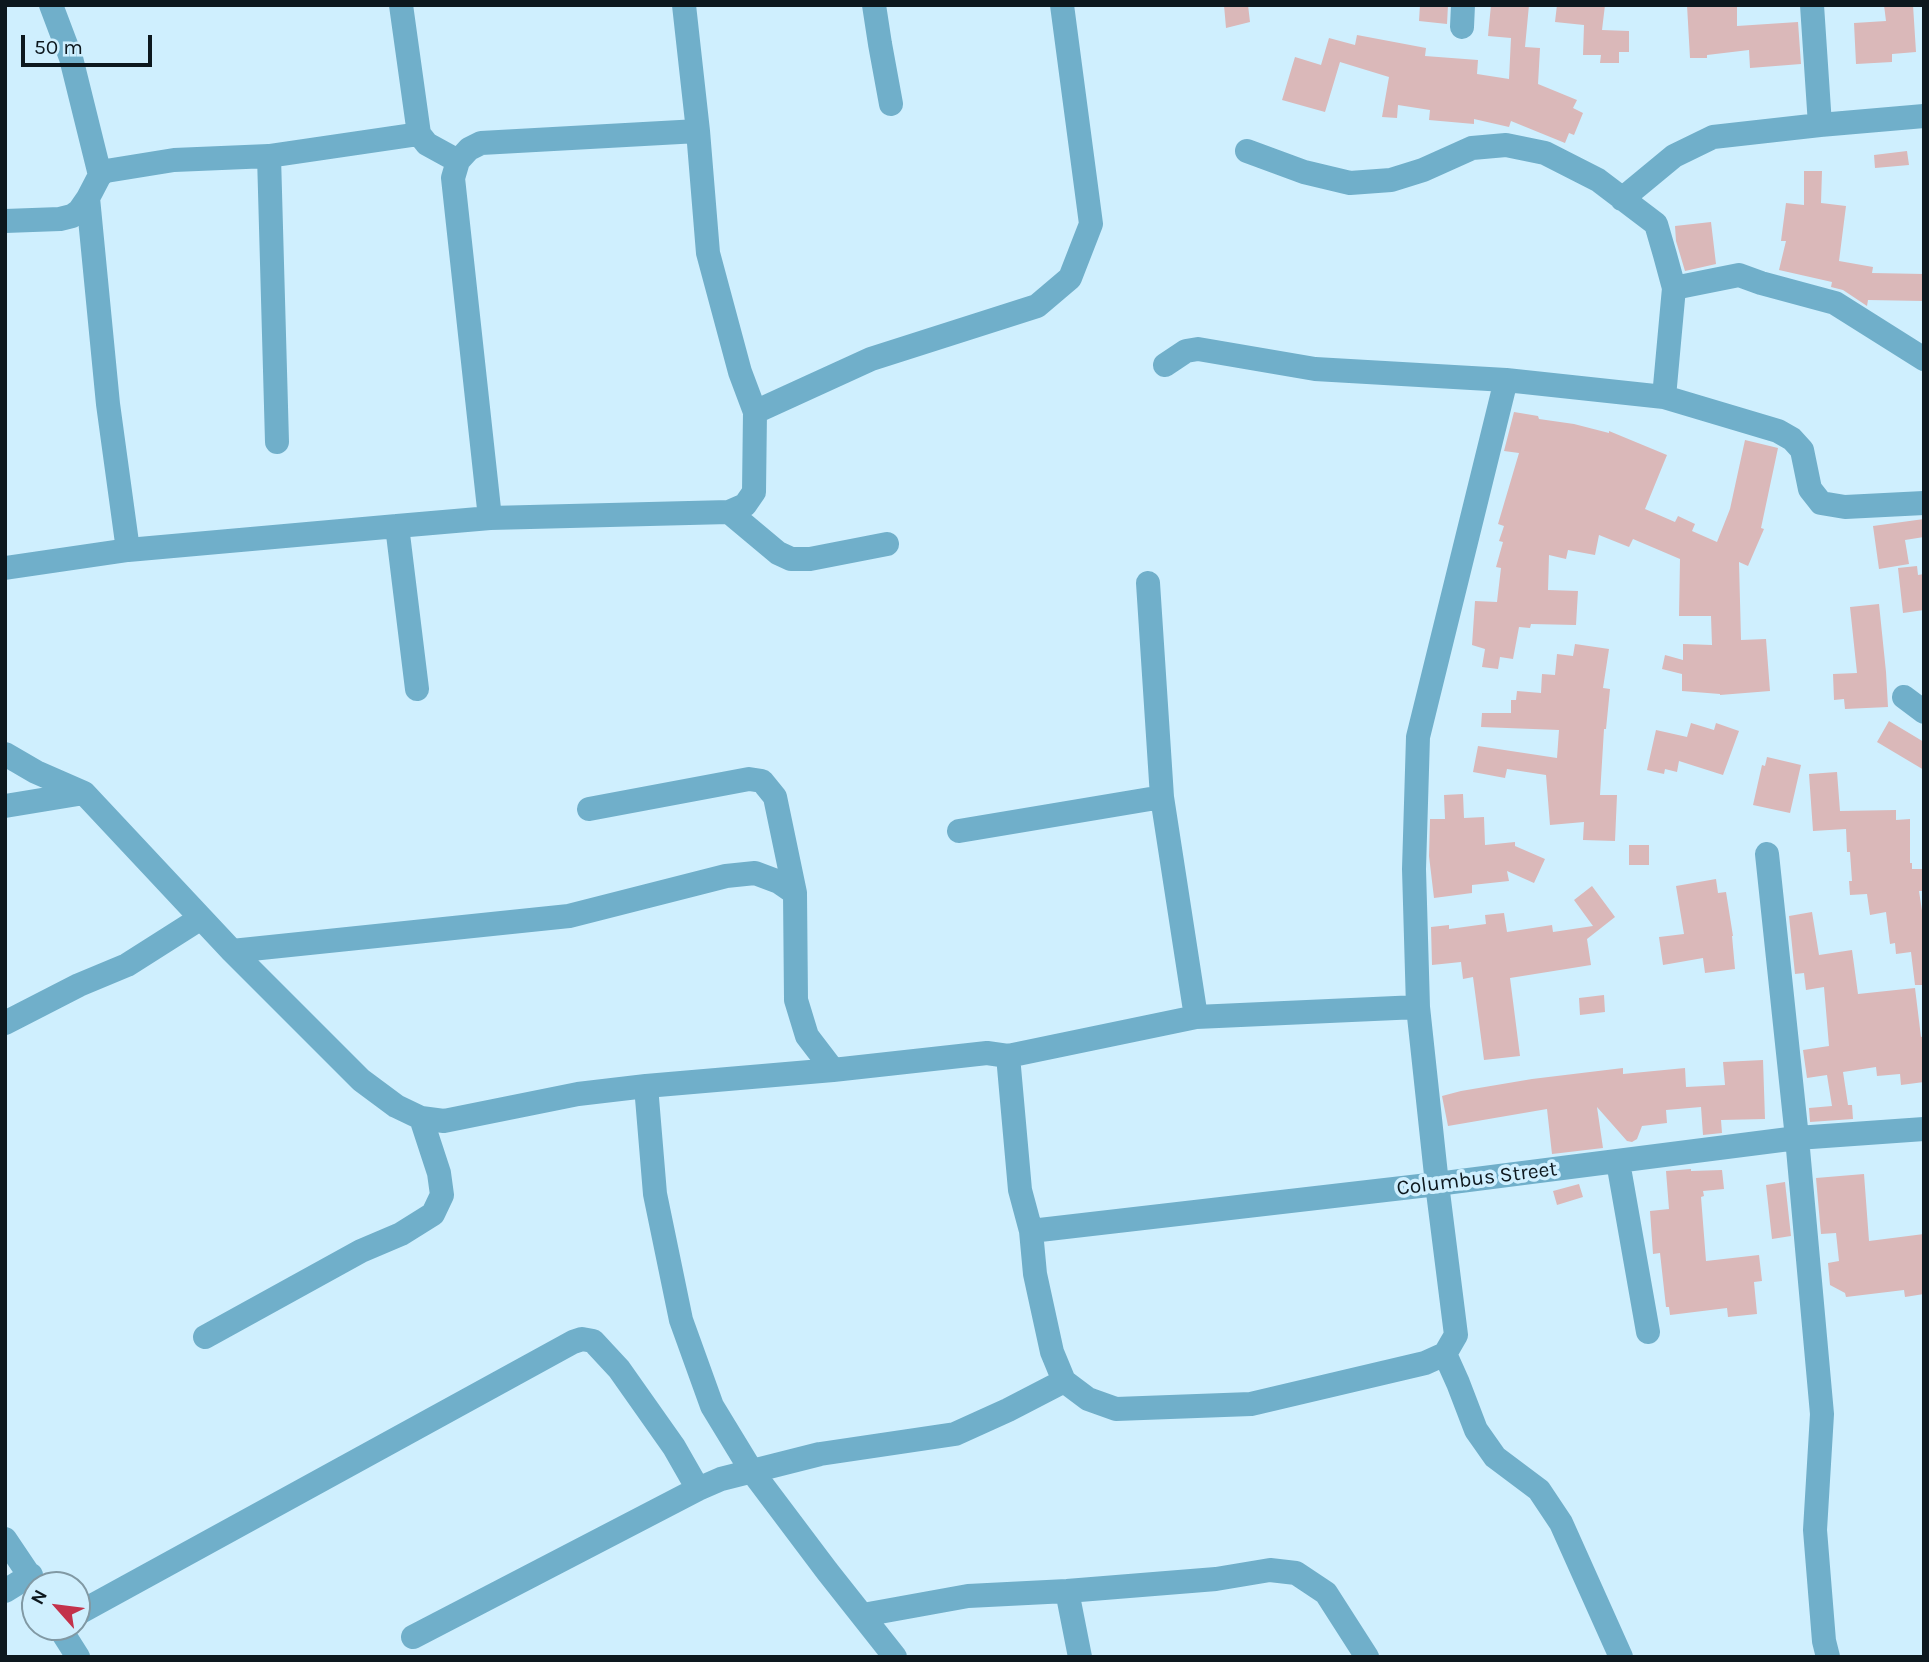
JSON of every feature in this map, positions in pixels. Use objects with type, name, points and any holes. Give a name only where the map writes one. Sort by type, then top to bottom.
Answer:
[{"type":"street","points":[[51,5],[71,58],[100,175]]},
{"type":"street","points":[[401,5],[419,134],[427,144],[458,161]]},
{"type":"street","points":[[5,568],[128,550],[490,518],[729,512],[745,505],[754,492],[755,412],[740,372],[708,253],[684,5]]},
{"type":"street","points":[[874,5],[891,104]]},
{"type":"street","points":[[755,412],[871,359],[1037,306],[1070,278],[1091,224],[1062,5]]},
{"type":"street","points":[[1812,5],[1820,125]]},
{"type":"street","points":[[1622,199],[1674,156],[1713,138],[1924,116]]},
{"type":"street","points":[[490,518],[453,178],[458,161],[469,149],[481,143],[698,131]]},
{"type":"street","points":[[5,221],[72,216],[79,211],[100,175],[106,170],[174,160],[270,156],[419,134]]},
{"type":"street","points":[[1247,151],[1304,172],[1350,183],[1391,180],[1423,170],[1472,148],[1506,145],[1545,153],[1598,180],[1656,225],[1674,288],[1664,397]]},
{"type":"street","points":[[270,156],[276,442]]},
{"type":"street","points":[[88,198],[108,404],[128,550]]},
{"type":"street","points":[[1674,288],[1740,275],[1835,303],[1924,359]]},
{"type":"street","points":[[1165,365],[1186,351],[1198,349],[1315,369],[1506,380],[1664,397],[1778,431],[1792,439],[1802,450],[1810,489],[1821,503],[1845,507],[1924,503]]},
{"type":"street","points":[[1008,1056],[1020,1190],[1031,1231],[1035,1275],[1052,1353],[1064,1381],[1088,1399],[1115,1409],[1251,1404],[1425,1363],[1445,1354],[1456,1335],[1418,1007],[1414,869],[1418,737],[1506,380]]},
{"type":"street","points":[[729,512],[778,553],[791,559],[810,559],[887,544]]},
{"type":"street","points":[[397,526],[417,690]]},
{"type":"street","points":[[1148,583],[1161,797],[1196,1017]]},
{"type":"street","points":[[1904,697],[1924,712]]},
{"type":"street","points":[[5,754],[36,772],[84,793],[232,951],[361,1080],[396,1107],[421,1118],[444,1121],[578,1094],[646,1086],[987,1053],[1008,1056],[1196,1017],[1418,1007]]},
{"type":"street","points":[[589,809],[749,779],[762,781],[775,797],[795,893],[796,1000],[807,1036],[833,1070]]},
{"type":"street","points":[[5,806],[84,793]]},
{"type":"street","points":[[959,831],[1161,797]]},
{"type":"street","points":[[1767,855],[1797,1138],[1822,1414],[1815,1530],[1824,1641],[1828,1657]]},
{"type":"street","points":[[232,951],[569,916],[726,876],[755,873],[779,882],[795,893]]},
{"type":"street","points":[[5,1023],[79,985],[127,965],[201,918]]},
{"type":"street","points":[[646,1086],[655,1194],[681,1320],[712,1406],[751,1470],[863,1615],[886,1654]]},
{"type":"street","points":[[205,1338],[361,1251],[401,1234],[433,1214],[442,1195],[439,1173],[421,1118]]},
{"type":"street","name":"Columbus Street","points":[[1031,1231],[1437,1184],[1797,1138],[1924,1129]]},
{"type":"street","points":[[1618,1162],[1648,1332]]},
{"type":"street","points":[[91,1606],[582,1339],[593,1341],[619,1369],[674,1447],[698,1489]]},
{"type":"street","points":[[1445,1354],[1476,1430],[1495,1457],[1539,1490],[1561,1523],[1621,1657]]},
{"type":"street","points":[[413,1637],[721,1479],[820,1454],[955,1434],[1064,1381]]},
{"type":"street","points":[[5,1539],[27,1571]]},
{"type":"street","points":[[863,1615],[968,1596],[1216,1579],[1270,1570],[1296,1573],[1326,1593],[1367,1657]]},
{"type":"street","points":[[1068,1591],[1080,1657]]},
{"type":"street","points":[[68,1641],[78,1657]]},
{"type":"building","points":[[1224,5],[1248,5],[1250,22],[1226,28]]},
{"type":"building","points":[[1420,5],[1448,5],[1447,24],[1419,21]]},
{"type":"building","points":[[1491,5],[1529,5],[1525,47],[1540,48],[1538,84],[1577,100],[1573,108],[1583,113],[1574,135],[1569,133],[1565,143],[1511,121],[1509,127],[1474,119],[1474,124],[1429,120],[1430,110],[1398,105],[1397,118],[1382,117],[1389,77],[1340,62],[1325,112],[1282,100],[1295,57],[1321,65],[1329,38],[1355,45],[1357,35],[1426,48],[1425,56],[1478,60],[1477,74],[1509,79],[1511,38],[1488,36]]},
{"type":"building","points":[[1557,5],[1605,5],[1602,30],[1629,31],[1629,52],[1619,52],[1619,63],[1600,63],[1601,55],[1583,55],[1584,25],[1555,22]]},
{"type":"building","points":[[1687,5],[1737,5],[1737,26],[1798,22],[1801,64],[1750,68],[1749,50],[1707,55],[1707,58],[1690,58]]},
{"type":"building","points":[[1884,5],[1913,5],[1916,52],[1892,54],[1892,62],[1856,64],[1854,23],[1886,21]]},
{"type":"building","points":[[1907,151],[1909,165],[1875,168],[1874,155]]},
{"type":"building","points":[[1804,171],[1822,171],[1821,203],[1846,206],[1839,261],[1873,267],[1872,273],[1924,274],[1924,301],[1868,300],[1867,306],[1843,290],[1831,287],[1832,282],[1779,270],[1786,241],[1781,241],[1786,203],[1804,205]]},
{"type":"building","points":[[1711,222],[1716,264],[1685,271],[1676,241],[1675,226]]},
{"type":"building","points":[[1514,412],[1609,431],[1667,455],[1645,509],[1675,522],[1678,516],[1695,524],[1692,531],[1717,542],[1730,509],[1745,440],[1778,448],[1761,528],[1764,529],[1748,566],[1739,562],[1741,640],[1766,639],[1770,691],[1720,695],[1682,691],[1682,674],[1662,669],[1665,655],[1683,660],[1683,644],[1712,645],[1711,616],[1679,616],[1680,559],[1633,539],[1629,547],[1599,535],[1595,555],[1568,550],[1566,559],[1549,555],[1548,590],[1578,591],[1576,625],[1531,624],[1530,628],[1519,627],[1513,659],[1500,657],[1498,669],[1482,667],[1485,649],[1472,645],[1475,601],[1497,602],[1501,568],[1496,567],[1504,526],[1498,524],[1519,453],[1504,451]]},
{"type":"building","points":[[1924,519],[1924,537],[1905,540],[1909,564],[1879,569],[1873,526]]},
{"type":"building","points":[[1917,566],[1918,575],[1924,574],[1924,610],[1903,613],[1898,568]]},
{"type":"building","points":[[1879,604],[1888,707],[1845,709],[1844,699],[1834,700],[1833,674],[1857,673],[1850,607]]},
{"type":"building","points":[[1575,644],[1609,649],[1603,688],[1610,689],[1604,729],[1600,795],[1617,795],[1615,841],[1583,840],[1584,822],[1550,825],[1546,775],[1507,769],[1505,778],[1473,772],[1478,746],[1557,758],[1559,730],[1481,727],[1482,713],[1511,713],[1511,700],[1516,700],[1517,691],[1541,693],[1542,674],[1555,675],[1557,654],[1573,656]]},
{"type":"building","points":[[1889,721],[1924,742],[1924,770],[1877,742]]},
{"type":"building","points":[[1691,723],[1714,730],[1716,723],[1739,731],[1723,775],[1679,761],[1677,772],[1665,769],[1664,774],[1647,770],[1656,730],[1687,737]]},
{"type":"building","points":[[1767,757],[1801,765],[1790,813],[1753,805],[1762,765],[1765,766]]},
{"type":"building","points":[[1837,772],[1840,811],[1896,810],[1896,820],[1910,819],[1910,863],[1912,869],[1924,869],[1924,891],[1919,891],[1924,924],[1924,985],[1915,985],[1911,952],[1896,954],[1895,943],[1890,944],[1886,912],[1870,915],[1867,894],[1850,895],[1849,881],[1852,881],[1846,829],[1813,831],[1809,774]]},
{"type":"building","points":[[1463,794],[1464,818],[1484,817],[1485,845],[1515,842],[1515,846],[1545,859],[1534,883],[1507,871],[1509,881],[1472,885],[1472,893],[1434,898],[1429,856],[1430,819],[1445,819],[1444,795]]},
{"type":"building","points":[[1629,845],[1649,845],[1649,865],[1629,865]]},
{"type":"building","points":[[1716,879],[1718,893],[1726,892],[1735,969],[1705,973],[1703,958],[1663,965],[1659,937],[1684,934],[1676,886]]},
{"type":"building","points":[[1592,886],[1615,917],[1587,939],[1591,965],[1510,978],[1520,1056],[1484,1060],[1473,977],[1463,979],[1461,962],[1432,965],[1431,927],[1449,925],[1449,929],[1486,924],[1485,915],[1504,913],[1507,932],[1552,925],[1553,932],[1593,926],[1574,900]]},
{"type":"building","points":[[1812,912],[1819,955],[1852,950],[1858,994],[1915,988],[1921,1037],[1924,1036],[1924,1082],[1901,1085],[1900,1074],[1877,1076],[1876,1067],[1843,1072],[1853,1119],[1810,1122],[1809,1108],[1832,1106],[1827,1075],[1807,1078],[1803,1050],[1829,1046],[1824,987],[1806,990],[1804,973],[1795,974],[1789,916]]},
{"type":"building","points":[[1604,995],[1605,1012],[1580,1015],[1579,998]]},
{"type":"building","points":[[1763,1060],[1765,1119],[1721,1120],[1722,1133],[1703,1135],[1701,1107],[1666,1110],[1667,1123],[1642,1126],[1637,1139],[1632,1142],[1627,1141],[1597,1107],[1603,1148],[1552,1154],[1547,1109],[1448,1126],[1442,1096],[1532,1079],[1623,1068],[1623,1074],[1685,1068],[1686,1087],[1725,1085],[1723,1062]]},
{"type":"building","points":[[1722,1170],[1724,1189],[1703,1191],[1704,1196],[1701,1197],[1706,1261],[1759,1255],[1762,1281],[1754,1282],[1757,1314],[1728,1317],[1727,1308],[1670,1315],[1669,1307],[1666,1307],[1660,1253],[1653,1254],[1650,1211],[1669,1209],[1666,1171]]},
{"type":"building","points":[[1864,1174],[1869,1241],[1924,1234],[1924,1294],[1905,1297],[1904,1290],[1846,1297],[1845,1293],[1830,1285],[1828,1263],[1839,1261],[1836,1233],[1821,1234],[1816,1178]]},
{"type":"building","points":[[1785,1182],[1791,1236],[1772,1239],[1766,1185]]},
{"type":"building","points":[[1579,1184],[1583,1197],[1557,1205],[1553,1191]]}]
